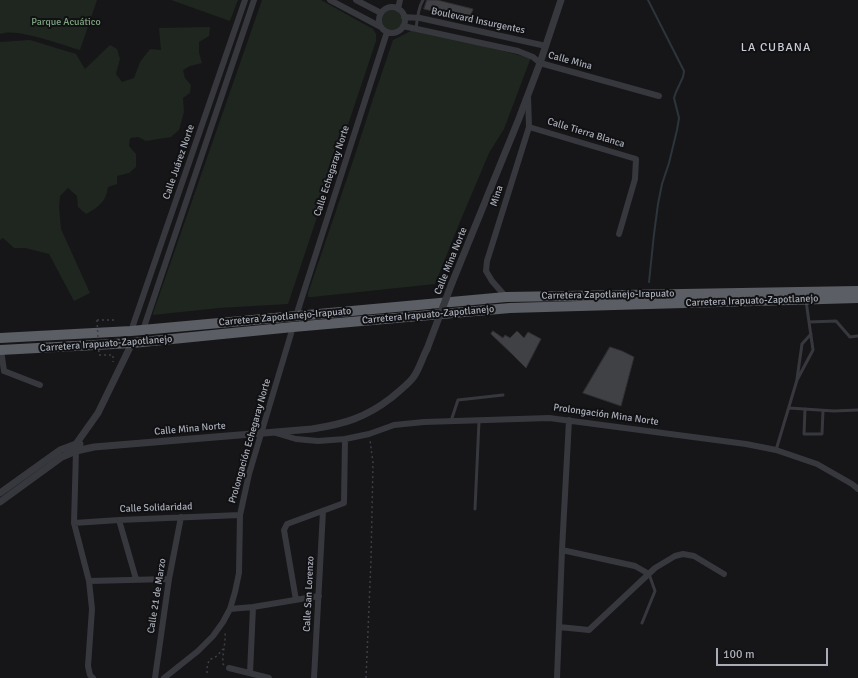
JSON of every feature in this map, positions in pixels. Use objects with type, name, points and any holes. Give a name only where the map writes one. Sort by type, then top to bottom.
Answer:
[{"type":"highway","name":"Carretera Zapotlanejo-Irapuato","points":[[0,338],[131,331],[506,297],[858,291]]},
{"type":"highway","name":"Carretera Irapuato-Zapotlanejo","points":[[1,350],[132,343],[510,308],[858,298]]},
{"type":"street","name":"Calle Juárez Norte","points":[[131,331],[245,0]]},
{"type":"street","name":"Calle Juárez Norte","points":[[143,330],[254,0]]},
{"type":"street","points":[[330,0],[388,32],[394,33],[399,31],[404,26],[405,22],[402,12],[398,9],[386,9],[381,13],[379,20],[381,27]]},
{"type":"street","points":[[356,0],[381,13]]},
{"type":"street","points":[[398,9],[400,0]]},
{"type":"street","name":"Calle Mina","points":[[561,0],[540,63],[659,96]]},
{"type":"street","name":"Boulevard Insurgentes","points":[[404,17],[417,18],[546,46]]},
{"type":"street","name":"Boulevard Insurgentes","points":[[404,26],[518,51],[533,57],[540,63]]},
{"type":"street","name":"Calle Echegaray Norte","points":[[296,316],[388,32]]},
{"type":"street","name":"Calle Mina Norte","points":[[30,476],[60,450],[76,447],[94,447],[312,429],[337,425],[359,418],[381,406],[399,392],[412,378],[427,349],[540,63]]},
{"type":"street","name":"Mina","points":[[506,297],[492,281],[486,271],[487,262],[530,127],[528,95]]},
{"type":"street","name":"Calle Tierra Blanca","points":[[530,127],[636,159],[635,179],[619,234]]},
{"type":"street","points":[[173,210],[183,213]]},
{"type":"street","name":"Prolongación Echegaray Norte","points":[[164,678],[198,651],[213,636],[230,609],[239,573],[240,515],[249,474],[293,327]]},
{"type":"street","points":[[93,678],[90,675],[88,666],[92,609],[89,581],[74,522],[76,447],[98,413],[132,343]]},
{"type":"street","points":[[1,350],[2,374],[40,386]]},
{"type":"street","name":"Prolongación Mina Norte","points":[[273,432],[296,439],[318,441],[345,439],[369,434],[394,426],[424,422],[549,418],[746,444],[776,450],[818,464],[858,489]]},
{"type":"street","points":[[557,678],[569,420]]},
{"type":"street","points":[[296,600],[284,530],[287,524],[344,503],[345,439]]},
{"type":"street","points":[[0,493],[30,476]]},
{"type":"street","points":[[0,502],[30,476]]},
{"type":"street","name":"Calle San Lorenzo","points":[[314,678],[324,511]]},
{"type":"street","name":"Calle Solidaridad","points":[[74,522],[240,515]]},
{"type":"street","name":"Calle 21 de Marzo","points":[[155,678],[169,579],[181,517]]},
{"type":"street","points":[[119,520],[136,579]]},
{"type":"street","points":[[562,550],[634,566],[649,574]]},
{"type":"street","points":[[559,627],[589,630],[655,568],[675,556],[683,554],[694,556],[724,574]]},
{"type":"street","points":[[89,581],[169,579]]},
{"type":"street","points":[[230,609],[253,607],[318,596]]},
{"type":"street","points":[[250,673],[253,607]]},
{"type":"street","points":[[229,668],[269,678]]},
{"type":"lane","points":[[416,29],[417,18],[423,0]]},
{"type":"lane","points":[[797,380],[814,350],[806,300]]},
{"type":"lane","points":[[809,322],[836,321],[850,337],[858,336]]},
{"type":"lane","points":[[776,450],[797,380],[802,344],[811,334]]},
{"type":"lane","points":[[451,421],[458,400],[503,395]]},
{"type":"lane","points":[[789,408],[823,411],[858,410]]},
{"type":"lane","points":[[805,410],[804,434],[822,434],[823,411]]},
{"type":"lane","points":[[475,509],[479,420]]},
{"type":"lane","points":[[642,623],[655,591],[649,574]]},
{"type":"path","points":[[113,362],[113,355],[99,355],[97,320],[114,320]]},
{"type":"path","points":[[366,678],[373,463],[369,434]]},
{"type":"path","points":[[223,622],[225,634],[222,658],[223,664],[229,668]]},
{"type":"path","points":[[207,673],[209,660],[217,656],[224,647]]},
{"type":"green space","name":"Parque Acuático","points":[[0,0],[97,0],[80,50],[27,35],[7,32],[0,34]]},
{"type":"green space","points":[[171,0],[238,0],[230,21]]},
{"type":"green space","points":[[262,0],[321,0],[373,29],[376,34],[376,41],[288,304],[219,308],[153,315],[153,313]]},
{"type":"green space","points":[[388,10],[396,10],[402,16],[402,24],[396,30],[388,30],[382,24],[382,16]]},
{"type":"green space","points":[[210,27],[209,36],[199,42],[199,53],[202,63],[190,66],[183,70],[185,78],[191,85],[190,93],[183,98],[184,112],[179,130],[171,137],[146,141],[138,137],[130,138],[129,146],[136,154],[136,167],[129,173],[117,176],[117,184],[108,187],[106,197],[101,204],[86,214],[78,207],[77,196],[68,188],[60,196],[59,207],[61,229],[90,293],[74,301],[49,254],[25,248],[14,248],[3,238],[0,240],[0,42],[30,40],[76,54],[85,69],[110,45],[117,49],[120,59],[116,74],[122,82],[134,78],[140,62],[150,49],[161,50],[159,28]]},
{"type":"green space","points":[[413,30],[469,42],[530,58],[504,129],[489,153],[435,284],[308,297],[308,293],[393,40]]},
{"type":"building","points":[[427,0],[437,0],[473,9],[469,20],[424,9]]},
{"type":"building","points":[[493,331],[503,338],[505,335],[510,338],[517,331],[524,338],[528,332],[541,339],[526,368],[491,334]]},
{"type":"building","points":[[610,347],[634,357],[621,406],[583,393]]},
{"type":"waterway","points":[[648,0],[684,71],[674,98],[679,118],[658,204],[649,282]]},
{"type":"district","name":"LA CUBANA","points":[[776,48]]}]
